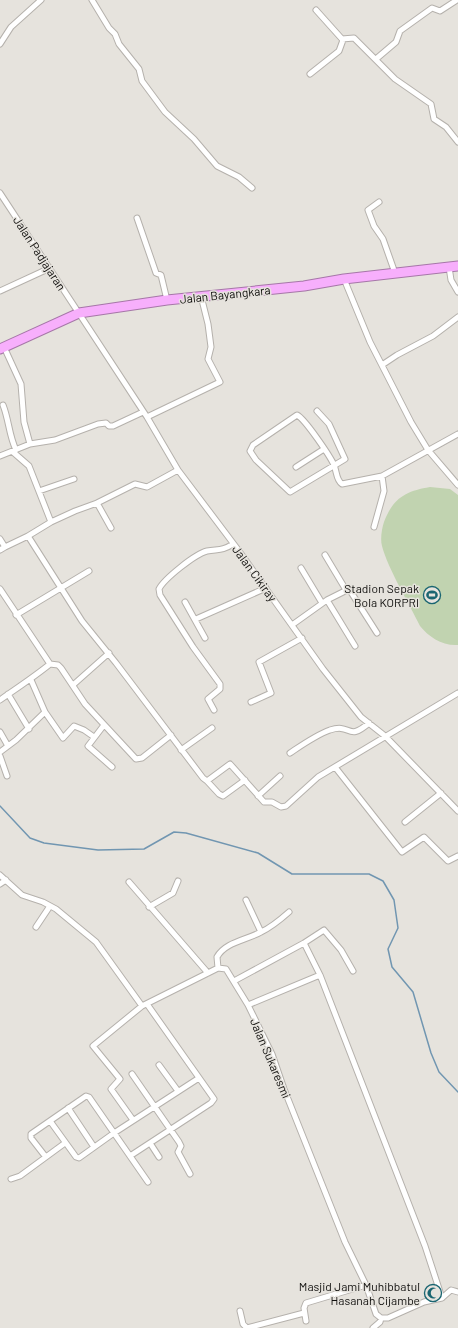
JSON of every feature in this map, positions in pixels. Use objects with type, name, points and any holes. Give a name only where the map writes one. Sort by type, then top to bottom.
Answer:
[{"type":"highway","name":"Jalan Bayangkara","points":[[2,348],[79,313],[167,300],[304,286],[344,279],[453,266]]},
{"type":"street","points":[[0,44],[11,27],[41,0]]},
{"type":"street","points":[[92,0],[109,28],[115,34],[119,44],[139,69],[142,81],[164,112],[194,139],[217,166],[239,176],[252,188]]},
{"type":"street","points":[[376,59],[396,42],[398,34],[407,26],[432,8],[440,11],[457,0]]},
{"type":"street","points":[[316,10],[343,40]]},
{"type":"street","points":[[343,40],[354,38],[395,79],[431,104],[434,119],[446,127],[458,142]]},
{"type":"street","points":[[310,74],[337,53],[343,40]]},
{"type":"street","name":"Jalan Padjajaran","points":[[0,193],[79,313]]},
{"type":"street","points":[[379,202],[368,210],[374,226],[383,238],[395,274]]},
{"type":"street","points":[[137,218],[156,273],[160,275],[167,300]]},
{"type":"street","points":[[453,266],[451,280],[458,292]]},
{"type":"street","points":[[0,291],[50,268]]},
{"type":"street","points":[[344,279],[382,365],[411,422],[428,450],[458,486]]},
{"type":"street","points":[[147,417],[220,382],[207,356],[211,347],[208,324],[201,296]]},
{"type":"street","name":"Jalan Cikiray","points":[[79,313],[147,417],[178,470],[266,588],[348,702],[368,723],[385,736],[458,811]]},
{"type":"street","points":[[382,365],[397,355],[433,336],[458,317]]},
{"type":"street","points":[[2,348],[21,384],[24,422],[30,444]]},
{"type":"street","points":[[3,405],[8,417],[11,439],[15,451],[29,466],[51,522]]},
{"type":"street","points":[[317,411],[329,424],[345,457],[344,461],[334,466],[290,492],[256,460],[250,451],[253,445],[298,415],[324,449],[334,466],[338,480],[342,484],[382,476],[458,434]]},
{"type":"street","points":[[0,456],[30,444],[55,440],[98,424],[106,423],[109,426],[113,426],[143,412]]},
{"type":"street","points":[[296,467],[324,449]]},
{"type":"street","points":[[0,550],[28,536],[51,522],[97,503],[135,484],[147,487],[178,470]]},
{"type":"street","points":[[374,527],[384,491],[382,476]]},
{"type":"street","points":[[40,492],[74,479]]},
{"type":"street","points":[[97,503],[111,528]]},
{"type":"street","points":[[28,536],[82,621],[109,653],[181,750],[207,781],[219,794],[224,796],[245,780]]},
{"type":"street","points":[[0,539],[6,547]]},
{"type":"street","points":[[214,710],[208,699],[220,689],[220,684],[193,647],[160,595],[159,589],[178,570],[199,555],[208,551],[221,551],[233,544]]},
{"type":"street","points":[[325,555],[346,590]]},
{"type":"street","points":[[300,568],[355,646]]},
{"type":"street","points":[[16,614],[89,571]]},
{"type":"street","points":[[196,619],[266,588]]},
{"type":"street","points":[[0,589],[50,664],[60,666],[85,704],[128,752],[138,760],[171,735]]},
{"type":"street","points":[[292,625],[325,602],[346,590],[352,591],[377,633]]},
{"type":"street","points":[[185,602],[196,619],[205,638]]},
{"type":"street","points":[[251,702],[271,693],[259,662],[302,638]]},
{"type":"street","points":[[73,685],[109,653]]},
{"type":"street","points":[[0,700],[22,684],[31,680],[50,664]]},
{"type":"street","points":[[31,680],[45,712],[63,738],[74,726],[84,730],[94,738]]},
{"type":"street","points":[[207,781],[230,764],[264,802],[272,802],[283,807],[318,778],[458,693]]},
{"type":"street","points":[[8,694],[29,729]]},
{"type":"street","points":[[0,752],[29,729],[45,712]]},
{"type":"street","points":[[290,753],[329,730],[339,728],[353,733],[357,732],[368,723]]},
{"type":"street","points":[[104,725],[89,744],[89,748],[112,767]]},
{"type":"street","points":[[181,750],[212,728]]},
{"type":"street","points":[[0,732],[8,746]]},
{"type":"street","points":[[0,756],[7,776]]},
{"type":"street","points":[[335,767],[402,852],[424,837],[448,860],[458,856]]},
{"type":"street","points":[[258,796],[280,776]]},
{"type":"street","points":[[405,822],[441,793]]},
{"type":"street","points":[[0,875],[22,895],[50,906],[77,924],[96,942],[213,1097],[212,1102],[130,1156]]},
{"type":"street","points":[[0,884],[6,880]]},
{"type":"street","points":[[149,907],[174,893],[178,881]]},
{"type":"street","points":[[128,882],[208,973]]},
{"type":"street","points":[[246,900],[261,932]]},
{"type":"street","points":[[36,927],[50,906]]},
{"type":"street","points":[[133,1120],[111,1089],[120,1079],[93,1046],[144,1005],[218,968],[216,959],[220,952],[235,942],[245,940],[273,926],[289,912]]},
{"type":"street","points":[[234,981],[304,943],[324,930],[340,950],[353,971]]},
{"type":"street","points":[[304,943],[320,975],[425,1246],[442,1298]]},
{"type":"street","name":"Jalan Sukaresmi","points":[[218,968],[226,969],[234,981],[248,1005],[272,1054],[284,1089],[345,1242],[366,1285],[375,1312],[380,1318]]},
{"type":"street","points":[[248,1005],[320,975]]},
{"type":"street","points":[[159,1065],[178,1091]]},
{"type":"street","points":[[132,1074],[180,1144],[178,1152],[190,1174]]},
{"type":"street","points":[[50,1120],[65,1143],[78,1158],[133,1120],[199,1078]]},
{"type":"street","points":[[45,1156],[30,1135],[86,1096],[89,1097],[148,1182]]},
{"type":"street","points":[[68,1108],[94,1147]]},
{"type":"street","points":[[11,1179],[20,1176],[45,1156],[65,1143]]},
{"type":"street","points":[[150,1143],[159,1157]]},
{"type":"street","points":[[306,1321],[304,1305],[306,1303],[366,1285]]},
{"type":"street","points":[[373,1328],[380,1322],[380,1318],[388,1318],[433,1299],[442,1298],[451,1290],[458,1292]]},
{"type":"street","points":[[240,1311],[243,1324],[247,1328],[304,1313]]},
{"type":"green space","name":"Stadion Sepak Bola KORPRI","points":[[430,487],[450,489],[458,495],[458,645],[447,644],[436,640],[427,634],[420,626],[394,575],[381,543],[384,522],[396,501],[414,491]]},
{"type":"waterway","points":[[0,806],[30,838],[44,843],[98,850],[144,849],[174,832],[186,833],[258,853],[292,874],[369,874],[383,881],[394,900],[398,928],[388,949],[392,967],[413,992],[431,1053],[439,1072],[458,1092]]},
{"type":"place","name":"Stadion Sepak Bola KORPRI","points":[[432,595]]},
{"type":"place","name":"Masjid Jami Muhibbatul Hasanah Cijambe","points":[[433,1293]]}]
